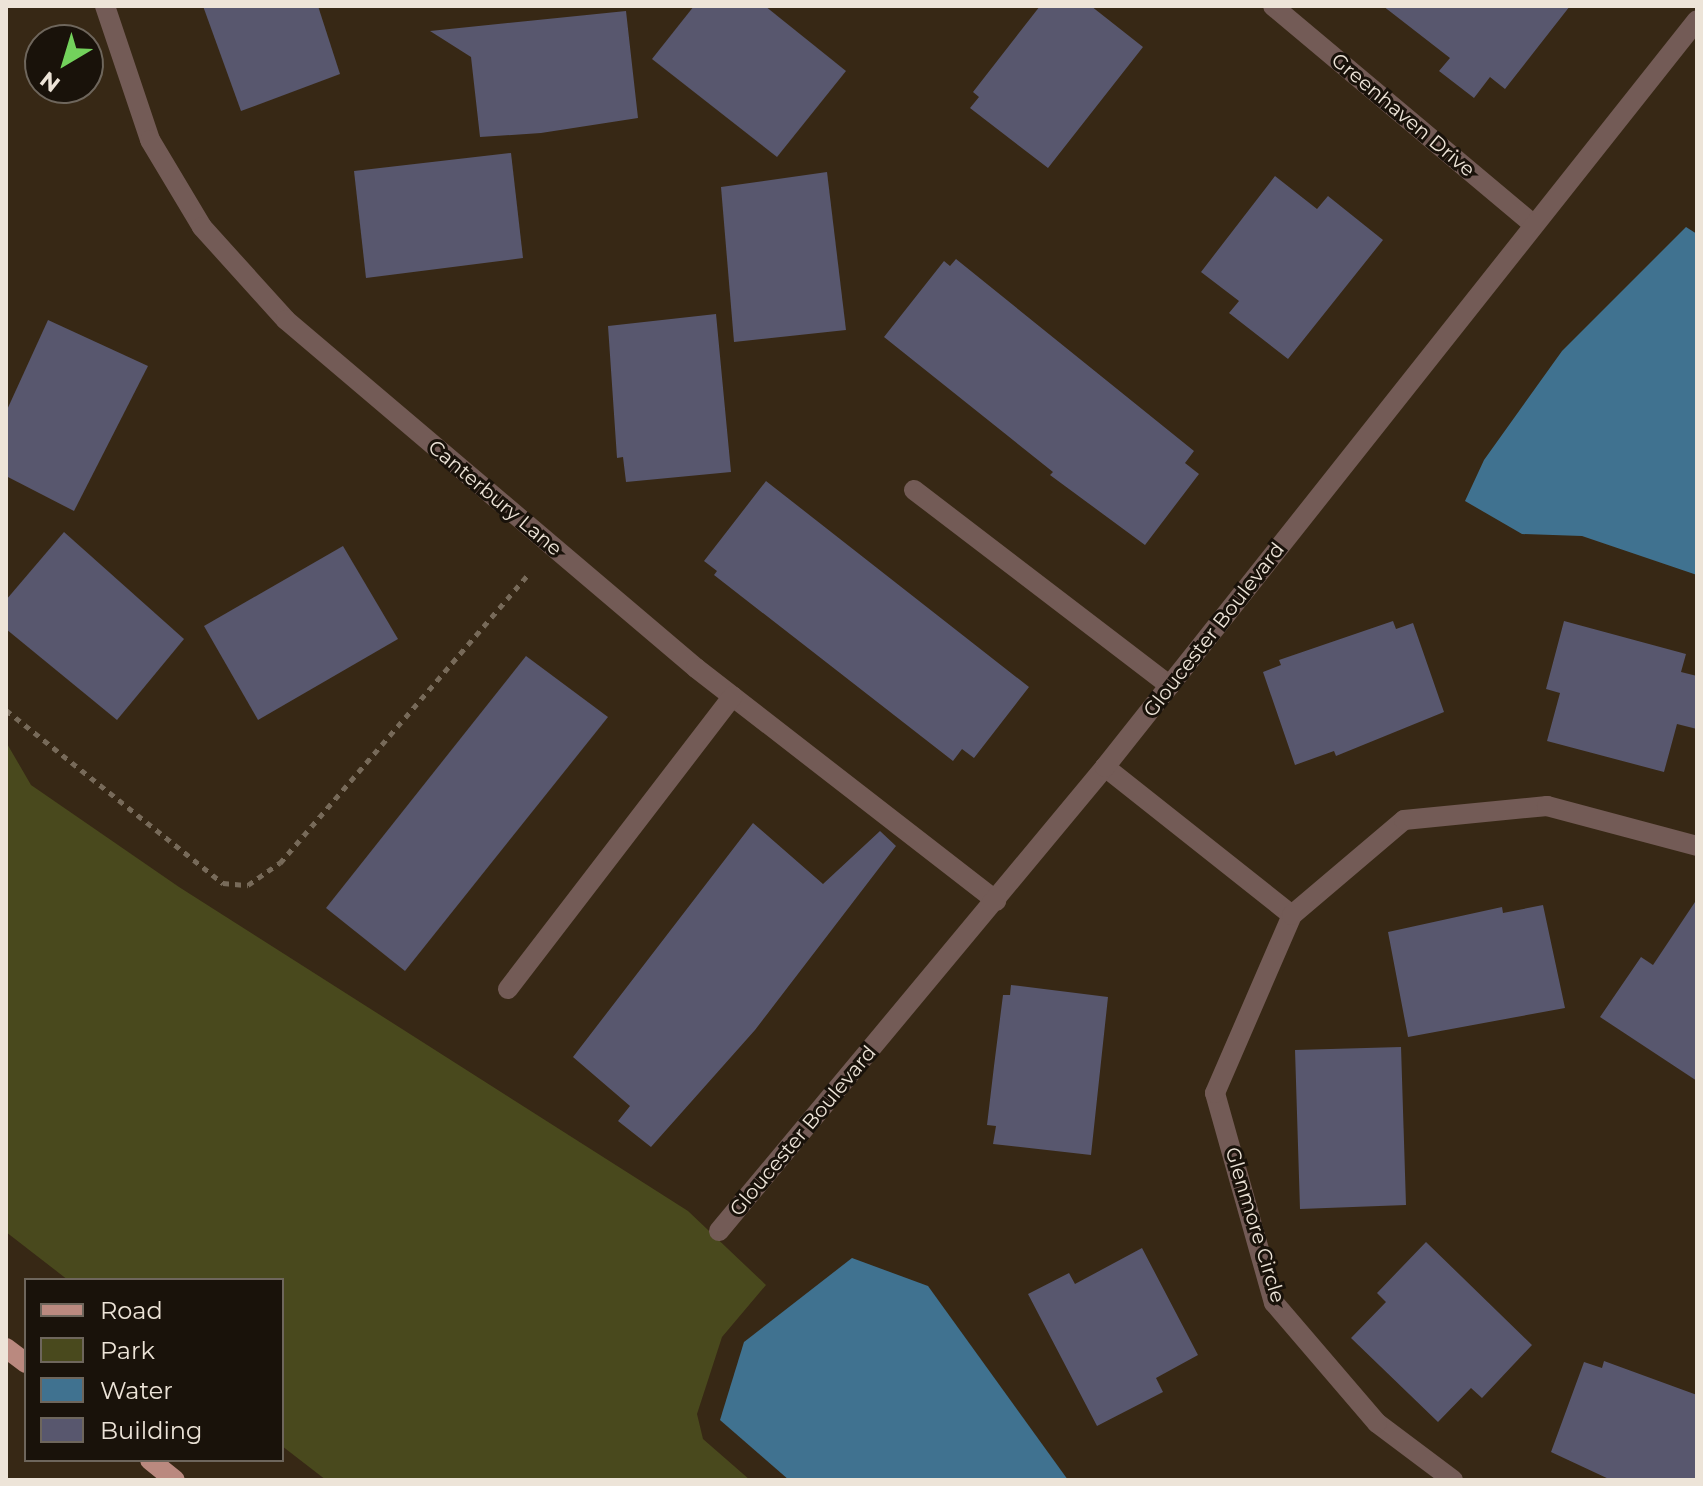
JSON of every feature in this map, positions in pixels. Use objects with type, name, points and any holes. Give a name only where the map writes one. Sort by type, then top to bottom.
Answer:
[{"type":"main road","points":[[6,1348],[24,1362]]},
{"type":"main road","points":[[152,1462],[175,1480]]},
{"type":"street","name":"Canterbury Lane","points":[[105,6],[150,140],[202,227],[286,320],[733,696],[996,901]]},
{"type":"street","name":"Greenhaven Drive","points":[[1286,10],[1533,224]]},
{"type":"street","name":"Gloucester Boulevard","points":[[719,1231],[1105,767],[1697,20]]},
{"type":"street","points":[[914,490],[1170,686]]},
{"type":"street","points":[[508,989],[733,696]]},
{"type":"street","points":[[1105,767],[1292,915]]},
{"type":"street","name":"Glenmore Circle","points":[[1453,1480],[1377,1423],[1274,1303],[1215,1093],[1292,915],[1404,820],[1547,806],[1697,846]]},
{"type":"path","points":[[6,710],[223,883],[248,885],[280,863],[553,546]]},
{"type":"green space","points":[[6,742],[31,785],[179,887],[688,1211],[766,1285],[722,1337],[697,1414],[703,1439],[750,1480],[326,1480],[284,1448],[284,1278],[65,1278],[6,1232]]},
{"type":"water","points":[[1686,227],[1697,234],[1697,575],[1582,536],[1522,534],[1465,501],[1484,460],[1562,351]]},
{"type":"water","points":[[852,1258],[928,1286],[1068,1480],[789,1480],[720,1420],[744,1342]]},
{"type":"building","points":[[203,6],[318,6],[340,74],[241,111]]},
{"type":"building","points":[[694,6],[765,6],[846,71],[777,157],[652,59]]},
{"type":"building","points":[[1040,6],[1091,6],[1143,47],[1048,168],[970,108],[979,97],[973,92]]},
{"type":"building","points":[[1383,6],[1570,6],[1505,89],[1490,77],[1474,98],[1439,71],[1450,58]]},
{"type":"building","points":[[626,11],[638,118],[541,133],[480,137],[471,57],[430,31]]},
{"type":"building","points":[[511,153],[523,258],[366,278],[354,171]]},
{"type":"building","points":[[827,172],[846,330],[734,342],[721,187]]},
{"type":"building","points":[[1275,176],[1317,209],[1328,196],[1383,240],[1288,359],[1229,313],[1239,301],[1201,272]]},
{"type":"building","points":[[956,259],[1194,451],[1185,463],[1199,474],[1145,545],[1050,475],[1053,472],[884,337],[944,261],[950,266]]},
{"type":"building","points":[[716,314],[731,472],[626,482],[623,457],[617,458],[608,326]]},
{"type":"building","points":[[48,320],[148,366],[74,511],[6,476],[6,412]]},
{"type":"building","points":[[766,481],[1029,687],[974,758],[962,749],[953,761],[714,575],[717,571],[704,561]]},
{"type":"building","points":[[64,532],[184,639],[117,720],[6,629],[6,600]]},
{"type":"building","points":[[343,546],[398,639],[258,720],[204,626]]},
{"type":"building","points":[[1393,621],[1396,629],[1413,623],[1444,712],[1336,756],[1334,751],[1295,765],[1263,672],[1281,665],[1279,660]]},
{"type":"building","points":[[1564,621],[1686,654],[1681,672],[1697,676],[1697,729],[1677,724],[1664,772],[1547,741],[1560,693],[1546,689]]},
{"type":"building","points":[[526,656],[608,717],[405,971],[326,908]]},
{"type":"building","points":[[753,823],[823,884],[880,831],[896,846],[755,1030],[651,1147],[618,1121],[630,1106],[573,1057]]},
{"type":"building","points":[[1697,899],[1697,1081],[1600,1017],[1641,957],[1653,965]]},
{"type":"building","points":[[1543,905],[1565,1008],[1408,1037],[1388,932],[1502,907],[1503,913]]},
{"type":"building","points":[[1011,985],[1108,997],[1091,1155],[993,1144],[996,1126],[987,1125],[1003,995],[1010,995]]},
{"type":"building","points":[[1401,1047],[1406,1205],[1300,1209],[1295,1050]]},
{"type":"building","points":[[1426,1242],[1532,1345],[1482,1398],[1471,1388],[1438,1422],[1351,1338],[1386,1302],[1377,1293]]},
{"type":"building","points":[[1142,1248],[1198,1355],[1156,1378],[1163,1392],[1097,1426],[1028,1294],[1069,1273],[1075,1284]]},
{"type":"building","points":[[1604,1361],[1697,1395],[1697,1480],[1611,1480],[1551,1452],[1584,1362],[1602,1368]]}]
